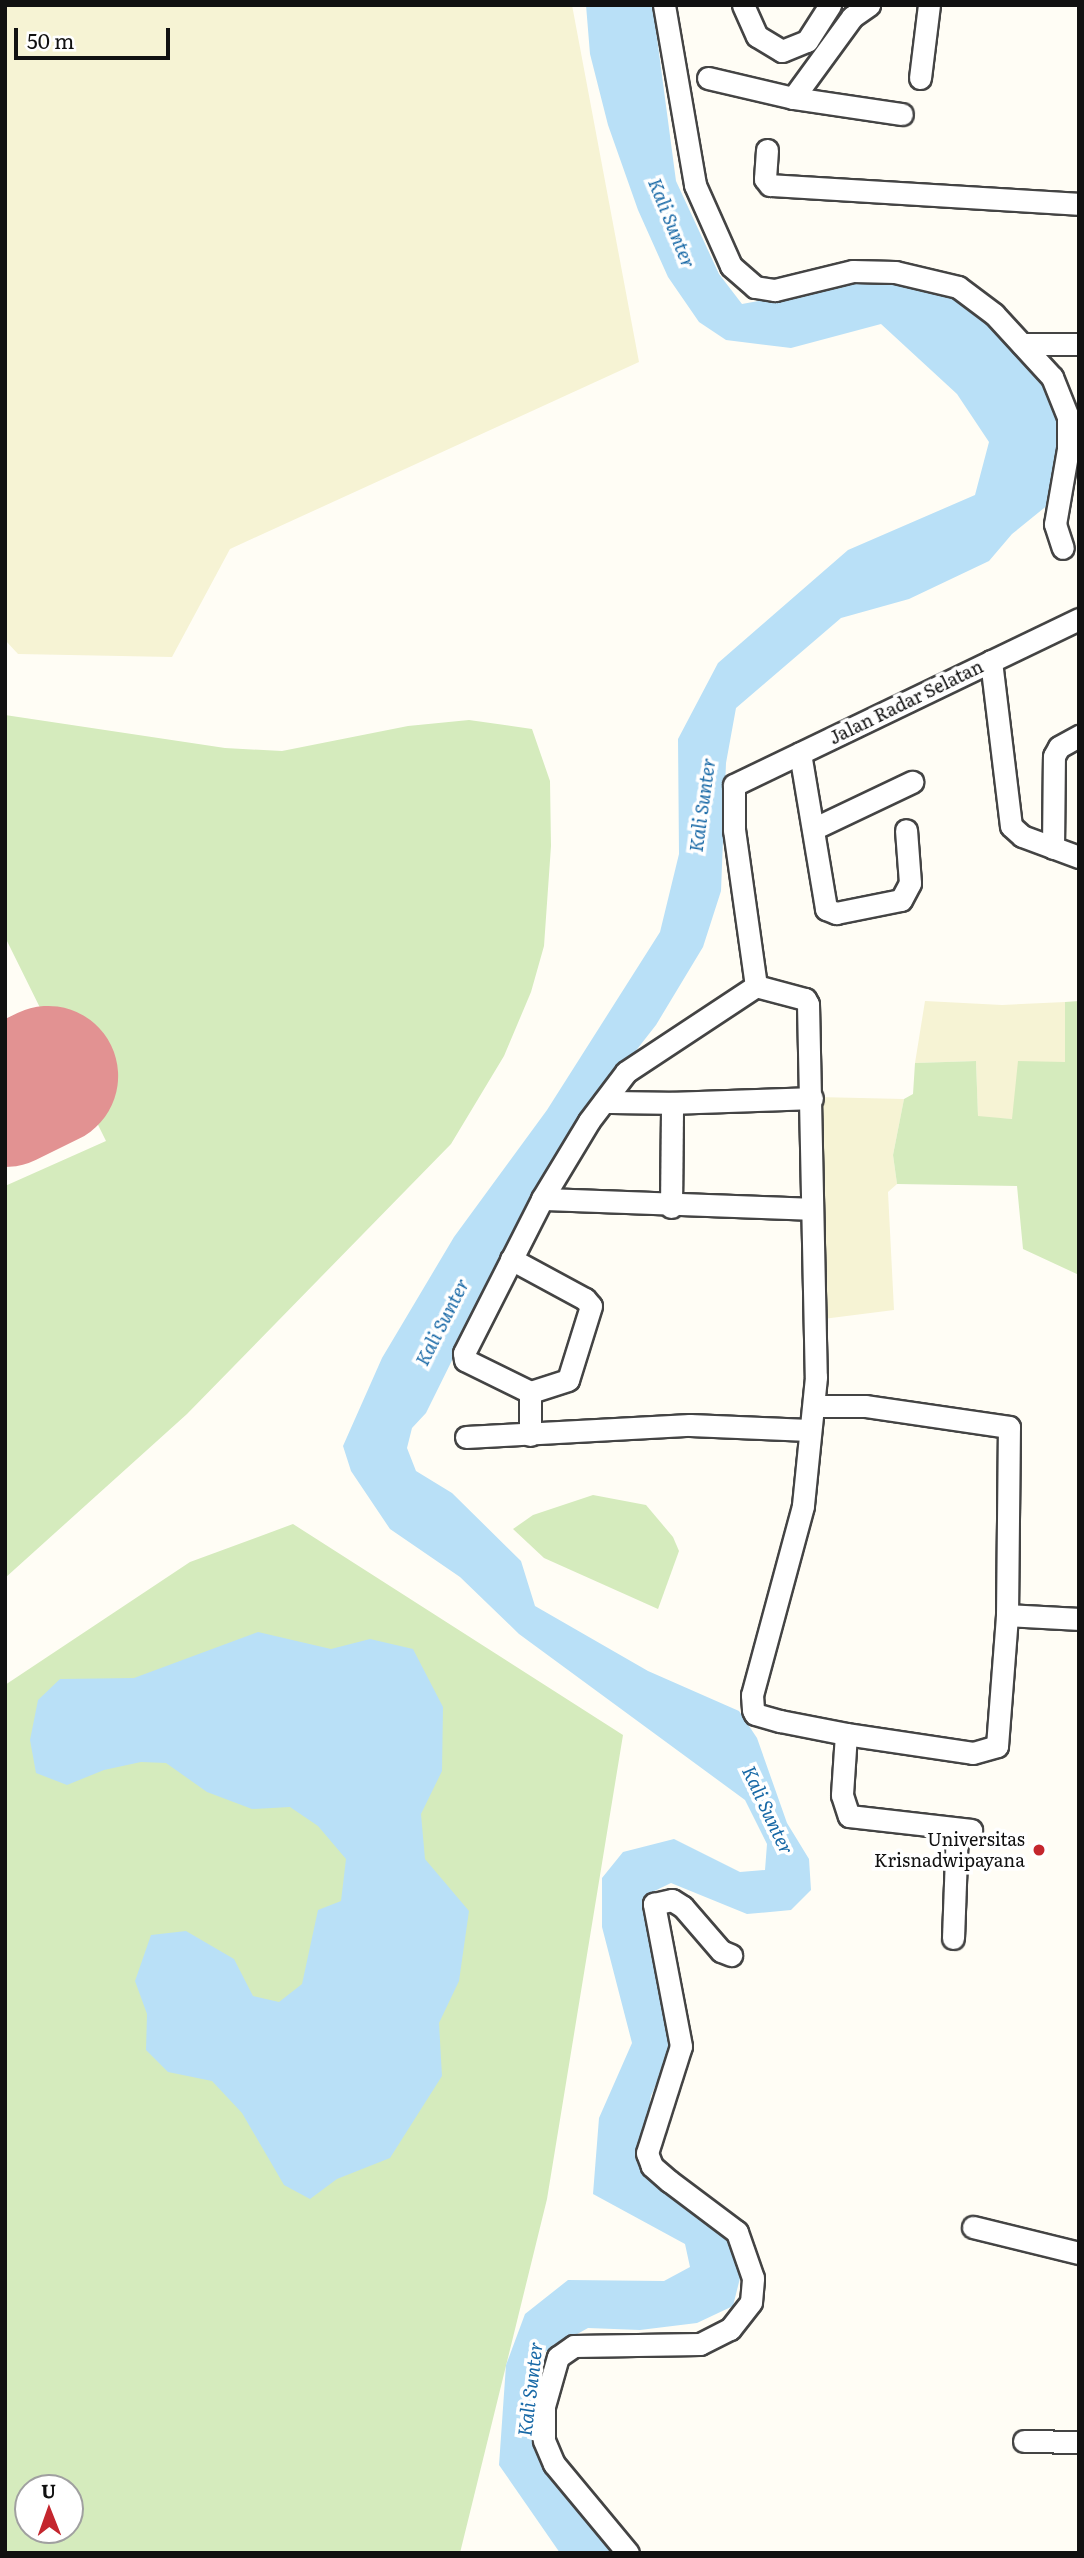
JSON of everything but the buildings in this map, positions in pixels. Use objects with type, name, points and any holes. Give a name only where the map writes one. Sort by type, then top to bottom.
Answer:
[{"type":"street","points":[[664,5],[695,185],[738,275],[755,287],[775,290],[860,271],[948,284],[994,314],[1052,377],[1068,417],[1068,449],[1055,524],[1068,546]]},
{"type":"street","points":[[743,5],[757,36],[782,51],[807,41],[830,5]]},
{"type":"street","points":[[793,98],[852,18],[869,5]]},
{"type":"street","points":[[920,78],[929,5]]},
{"type":"street","points":[[708,78],[793,98],[902,114]]},
{"type":"street","points":[[767,150],[765,179],[770,185],[1079,204]]},
{"type":"street","points":[[1022,344],[1079,344]]},
{"type":"street","name":"Jalan Radar Selatan","points":[[756,986],[734,830],[734,785],[1079,619]]},
{"type":"street","points":[[991,661],[1010,827],[1022,836],[1079,857]]},
{"type":"street","points":[[1053,848],[1054,757],[1059,747],[1079,736]]},
{"type":"street","points":[[800,753],[813,828],[821,901],[826,909],[836,913],[890,905],[907,893],[906,830]]},
{"type":"street","points":[[813,828],[912,782]]},
{"type":"street","points":[[511,1259],[585,1298],[591,1306],[568,1380],[530,1392],[465,1360],[464,1353],[511,1259],[542,1199],[604,1101],[638,1063],[756,986],[807,1002],[812,1098],[815,1406],[810,1430],[803,1506],[752,1695],[753,1710],[755,1714],[780,1721],[846,1734],[973,1753],[997,1746],[1007,1615],[1009,1427],[865,1406],[815,1406]]},
{"type":"street","points":[[604,1101],[672,1103],[812,1098]]},
{"type":"street","points":[[671,1207],[672,1103]]},
{"type":"street","points":[[542,1199],[671,1207],[812,1209]]},
{"type":"street","points":[[530,1392],[530,1435]]},
{"type":"street","points":[[466,1437],[690,1425],[810,1430]]},
{"type":"street","points":[[1007,1615],[1079,1619]]},
{"type":"street","points":[[846,1734],[842,1795],[849,1816],[964,1830],[953,1938]]},
{"type":"street","points":[[628,2553],[554,2464],[544,2440],[544,2406],[558,2357],[574,2346],[700,2344],[730,2329],[751,2302],[753,2278],[737,2232],[669,2181],[652,2166],[647,2153],[681,2046],[654,1904],[672,1900],[683,1907],[721,1951],[731,1955]]},
{"type":"street","points":[[973,2227],[1079,2253]]},
{"type":"street","points":[[1024,2441],[1079,2442]]},
{"type":"shaded area","points":[[5,5],[572,5],[639,362],[230,549],[172,657],[18,654],[5,640]]},
{"type":"shaded area","points":[[925,1001],[1002,1005],[1065,1002],[1065,1062],[1012,1119],[978,1117],[976,1061],[915,1063]]},
{"type":"shaded area","points":[[817,1097],[904,1099],[893,1155],[897,1184],[888,1192],[894,1310],[823,1319]]},
{"type":"green space","points":[[5,715],[225,748],[282,751],[408,726],[469,720],[532,729],[550,781],[551,846],[544,946],[531,992],[504,1056],[451,1144],[187,1414],[5,1578],[5,1186],[106,1141],[5,937]]},
{"type":"green space","points":[[1079,1001],[1079,1275],[1023,1249],[1017,1186],[897,1184],[893,1155],[904,1099],[913,1094],[915,1063],[976,1061],[978,1116],[1012,1119],[1018,1061],[1065,1062],[1065,1002]]},
{"type":"green space","points":[[593,1495],[646,1505],[673,1537],[679,1551],[658,1609],[544,1558],[513,1529],[533,1515]]},
{"type":"green space","points":[[293,1524],[623,1735],[547,2199],[460,2553],[5,2553],[5,1685],[190,1562]]},
{"type":"water","name":"Kali Sunter","points":[[586,5],[659,5],[655,23],[676,181],[719,274],[742,304],[850,284],[951,285],[1043,370],[1065,438],[1049,504],[1012,534],[989,561],[909,599],[841,618],[736,708],[726,763],[721,891],[703,947],[656,1025],[584,1117],[517,1229],[426,1413],[412,1428],[407,1448],[416,1471],[452,1493],[521,1561],[535,1606],[648,1671],[739,1711],[757,1738],[787,1823],[809,1859],[811,1890],[791,1910],[747,1914],[671,1883],[644,1896],[679,2032],[651,2096],[642,2152],[745,2258],[733,2306],[697,2323],[640,2330],[588,2328],[545,2352],[539,2447],[623,2553],[560,2553],[499,2465],[506,2365],[525,2314],[568,2280],[664,2281],[690,2267],[685,2244],[593,2194],[599,2118],[632,2043],[602,1927],[602,1878],[623,1852],[674,1839],[740,1872],[765,1870],[767,1844],[745,1800],[519,1634],[460,1577],[390,1529],[351,1471],[343,1446],[382,1358],[454,1237],[547,1110],[660,932],[679,854],[678,739],[718,663],[848,550],[975,495],[989,442],[957,394],[881,324],[791,348],[726,340],[699,322],[668,277],[638,210],[608,125],[590,54]]},
{"type":"water","points":[[258,1632],[331,1649],[370,1639],[413,1649],[443,1707],[442,1771],[421,1814],[425,1859],[469,1911],[459,1981],[439,2023],[442,2076],[390,2158],[337,2179],[310,2199],[284,2185],[242,2113],[212,2081],[168,2072],[146,2050],[147,2014],[135,1981],[151,1935],[186,1931],[234,1959],[253,1996],[279,2002],[302,1984],[318,1910],[341,1901],[346,1859],[318,1826],[290,1807],[252,1809],[207,1792],[166,1763],[141,1762],[104,1770],[67,1785],[36,1773],[30,1740],[38,1700],[60,1679],[134,1678]]},
{"type":"runway","points":[[5,1097],[48,1076]]},
{"type":"place","name":"Universitas Krisnadwipayana","points":[[1039,1850]]}]
